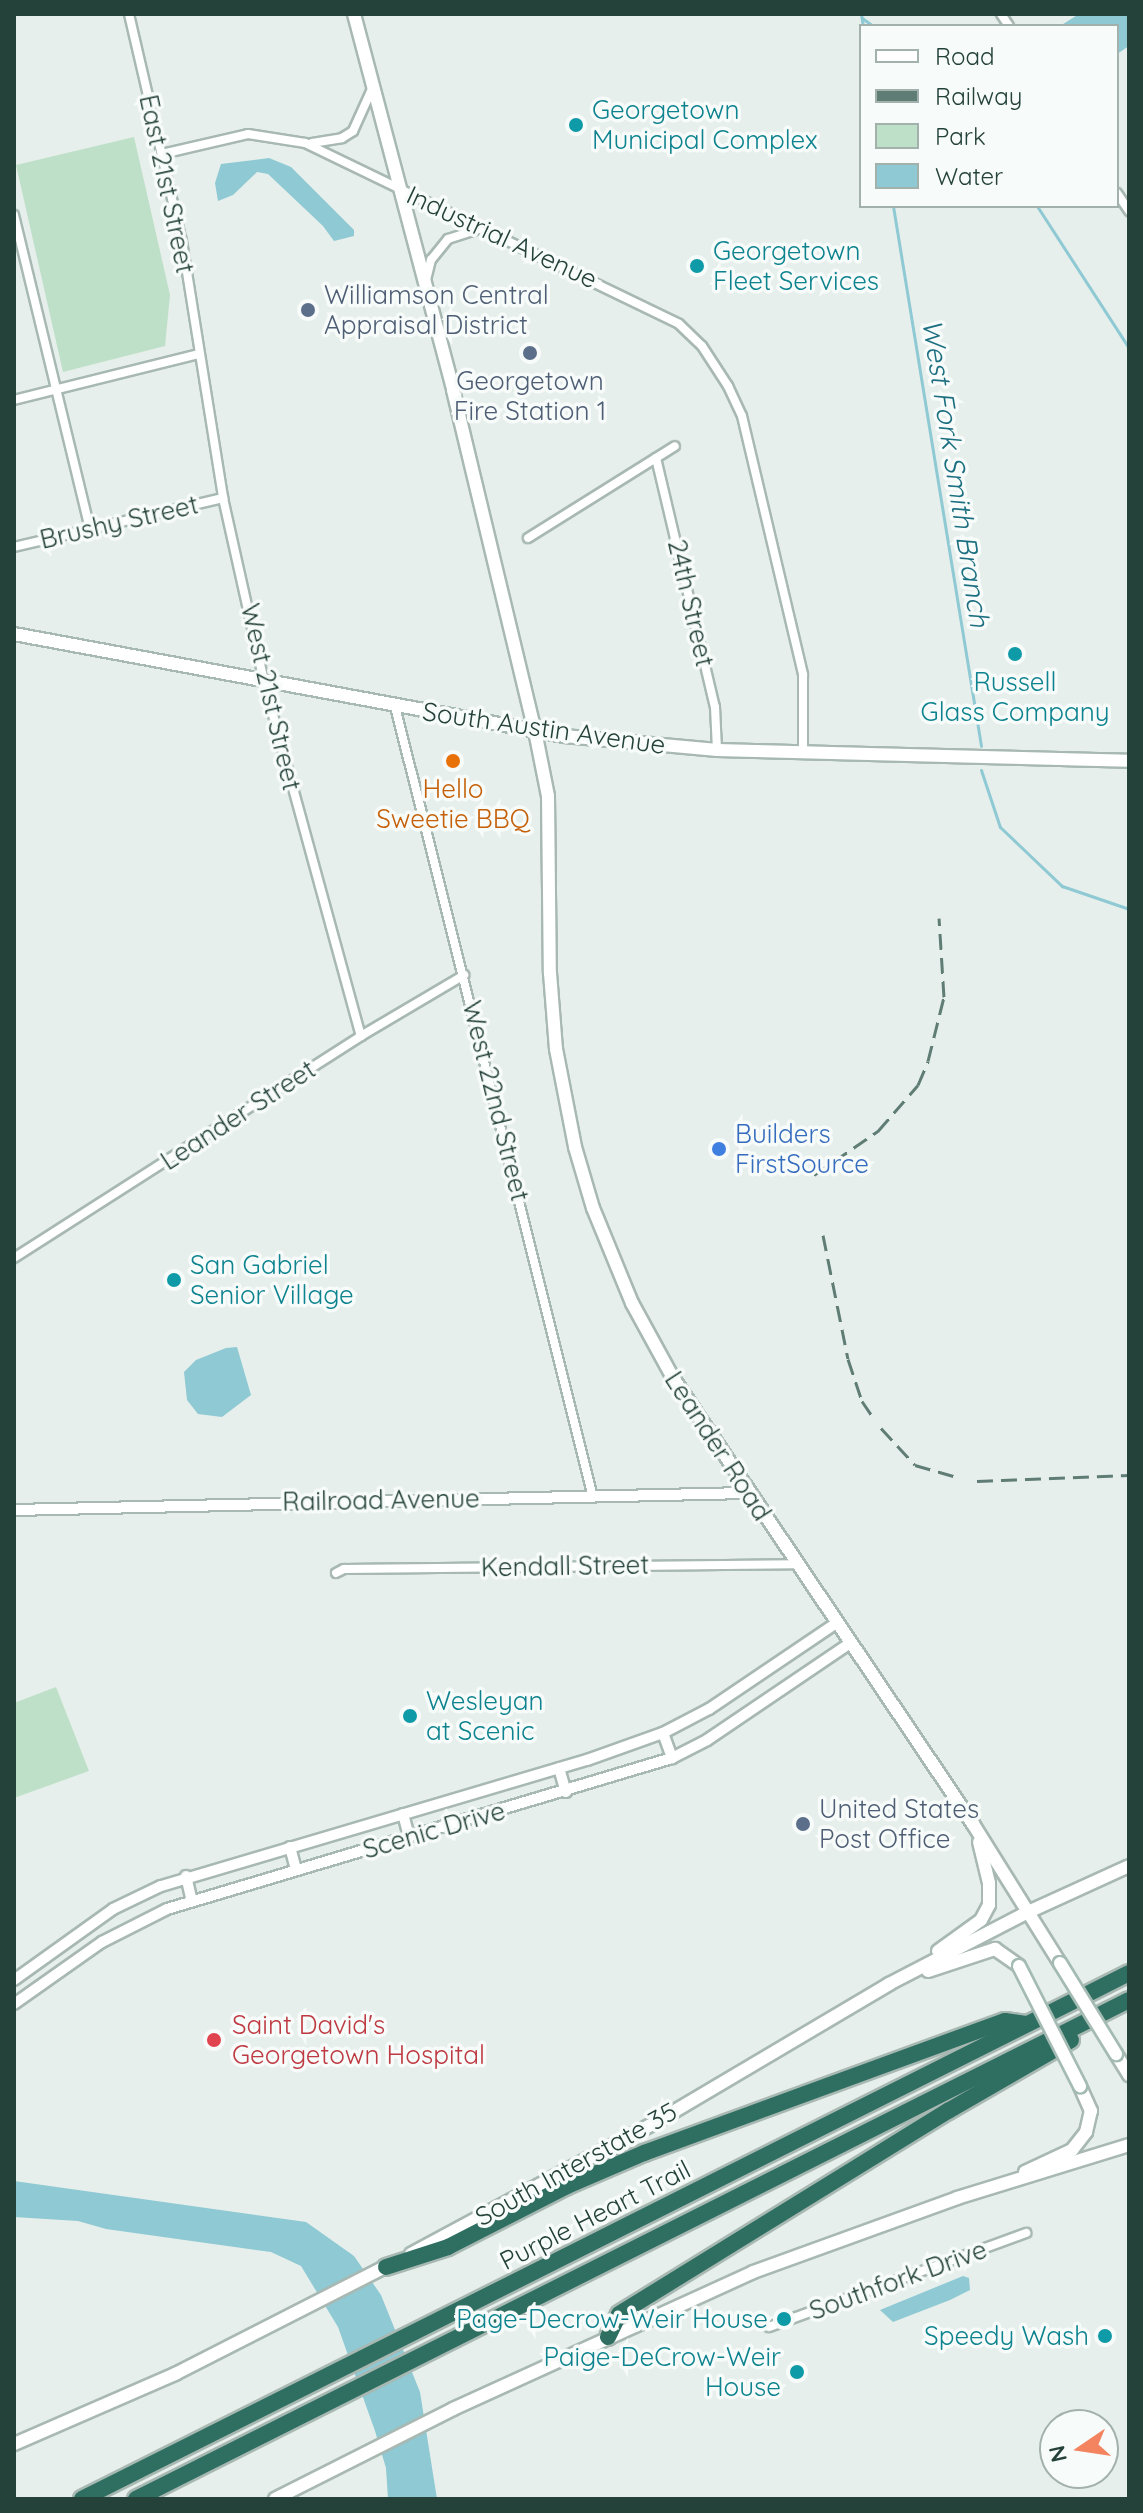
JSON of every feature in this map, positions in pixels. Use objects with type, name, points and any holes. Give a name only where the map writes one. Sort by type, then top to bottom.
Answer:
[{"type":"highway","name":"Purple Heart Trail","points":[[82,2499],[1129,1973]]},
{"type":"highway","name":"Purple Heart Trail","points":[[136,2499],[1129,2000]]},
{"type":"highway","points":[[608,2337],[619,2314],[948,2111],[1079,2036],[1129,2012]]},
{"type":"highway","points":[[386,2267],[448,2247],[567,2186],[644,2153],[1005,2021],[1027,2024]]},
{"type":"main road","name":"Leander Road","points":[[354,14],[425,284],[535,731],[548,796],[553,1014],[575,1147],[593,1208],[638,1315],[673,1378],[835,1624],[977,1831],[1129,2075]]},
{"type":"main road","name":"South Austin Avenue","points":[[14,634],[535,731],[717,750],[1129,761]]},
{"type":"main road","points":[[889,1984],[981,1920],[989,1905],[989,1883],[977,1831]]},
{"type":"main road","name":"South Interstate 35","points":[[14,2444],[175,2374],[386,2267],[656,2122],[808,2029],[889,1984],[1026,1913],[1129,1866]]},
{"type":"main road","points":[[889,1984],[995,1949],[1019,1966],[1080,2086],[1091,2111],[1086,2132],[1072,2150],[990,2189]]},
{"type":"main road","points":[[275,2499],[453,2409],[753,2272],[990,2189],[1129,2145]]},
{"type":"street","name":"East 21st Street","points":[[129,14],[182,241],[198,354]]},
{"type":"street","points":[[305,143],[333,141],[353,131],[372,89]]},
{"type":"street","name":"Industrial Avenue","points":[[162,154],[248,134],[305,143],[679,324],[702,346],[728,386],[742,416],[803,675],[803,751]]},
{"type":"street","points":[[14,215],[18,256],[56,390],[90,529]]},
{"type":"street","points":[[425,284],[431,260],[448,239],[469,229],[484,228]]},
{"type":"street","points":[[14,400],[198,354]]},
{"type":"street","name":"West 21st Street","points":[[198,354],[223,498],[264,682],[361,1036]]},
{"type":"street","points":[[528,538],[675,446]]},
{"type":"street","name":"24th Street","points":[[656,458],[715,707],[717,750]]},
{"type":"street","name":"Brushy Street","points":[[14,547],[223,498]]},
{"type":"street","name":"West 22nd Street","points":[[395,706],[593,1497]]},
{"type":"street","name":"Leander Street","points":[[14,1258],[361,1036],[464,975]]},
{"type":"street","name":"Railroad Avenue","points":[[14,1510],[748,1493]]},
{"type":"street","name":"Kendall Street","points":[[336,1573],[344,1569],[795,1564]]},
{"type":"street","name":"Scenic Drive","points":[[14,1980],[113,1909],[186,1876],[559,1768],[663,1733],[709,1709],[835,1624]]},
{"type":"street","name":"Scenic Drive","points":[[14,2004],[143,1918],[672,1758],[707,1740],[849,1644]]},
{"type":"street","points":[[663,1733],[672,1758]]},
{"type":"street","points":[[559,1768],[566,1792]]},
{"type":"street","points":[[403,1814],[409,1837]]},
{"type":"street","points":[[290,1847],[296,1870]]},
{"type":"street","points":[[186,1876],[192,1901]]},
{"type":"street","points":[[113,1909],[123,1929]]},
{"type":"street","name":"Southfork Drive","points":[[769,2327],[1026,2233]]},
{"type":"green space","points":[[134,137],[170,295],[165,346],[63,372],[16,165]]},
{"type":"green space","points":[[56,1687],[89,1771],[14,1798],[14,1703]]},
{"type":"water","points":[[1079,14],[1129,14],[1129,46],[1119,53],[1119,24],[1063,24]]},
{"type":"water","points":[[269,158],[291,167],[354,230],[354,236],[334,241],[323,226],[268,174],[257,172],[233,195],[218,201],[215,183],[221,164]]},
{"type":"water","points":[[237,1347],[251,1395],[222,1417],[198,1414],[187,1400],[184,1372],[196,1360]]},
{"type":"water","points":[[14,2181],[306,2222],[354,2256],[381,2295],[420,2392],[437,2499],[388,2499],[386,2468],[338,2327],[301,2266],[271,2252],[106,2229],[78,2221],[14,2217]]},
{"type":"water","points":[[963,2276],[969,2278],[970,2290],[950,2300],[893,2322],[880,2310]]},
{"type":"waterway","name":"West Fork Smith Branch","points":[[861,14],[863,24]]},
{"type":"waterway","points":[[862,18],[870,24]]},
{"type":"waterway","name":"West Fork Smith Branch","points":[[893,208],[981,746]]},
{"type":"waterway","points":[[1038,208],[1129,348]]},
{"type":"waterway","name":"West Fork Smith Branch","points":[[981,770],[1000,827],[1062,886],[1129,909]]},
{"type":"railway","points":[[814,1175],[878,1131],[918,1085],[928,1061],[944,997],[939,918]]},
{"type":"railway","points":[[823,1235],[848,1359],[862,1401],[872,1416]]},
{"type":"railway","points":[[881,1428],[915,1465],[953,1476]]},
{"type":"railway","points":[[977,1481],[1129,1475]]},
{"type":"place","name":"Georgetown Municipal Complex","points":[[576,125]]},
{"type":"place","name":"Georgetown Fleet Services","points":[[697,266]]},
{"type":"place","name":"Williamson Central Appraisal District","points":[[308,310]]},
{"type":"place","name":"Georgetown Fire Station 1","points":[[530,353]]},
{"type":"place","name":"Russell Glass Company","points":[[1015,654]]},
{"type":"place","name":"Hello Sweetie BBQ","points":[[453,761]]},
{"type":"place","name":"Builders FirstSource","points":[[719,1149]]},
{"type":"place","name":"San Gabriel Senior Village","points":[[174,1280]]},
{"type":"place","name":"Wesleyan at Scenic","points":[[410,1716]]},
{"type":"place","name":"United States Post Office","points":[[803,1824]]},
{"type":"place","name":"Saint David's Georgetown Hospital","points":[[214,2040]]},
{"type":"place","name":"Page-Decrow-Weir House","points":[[784,2319]]},
{"type":"place","name":"Speedy Wash","points":[[1105,2336]]},
{"type":"place","name":"Paige-DeCrow-Weir House","points":[[797,2372]]}]
